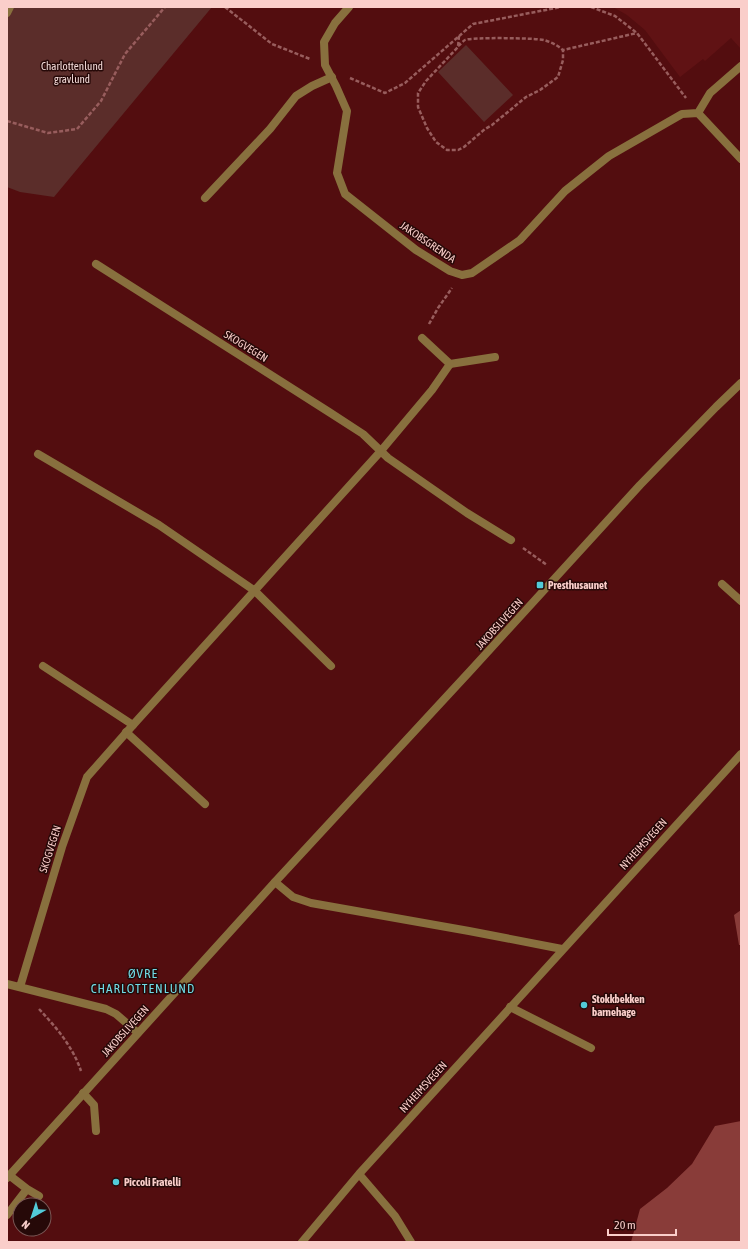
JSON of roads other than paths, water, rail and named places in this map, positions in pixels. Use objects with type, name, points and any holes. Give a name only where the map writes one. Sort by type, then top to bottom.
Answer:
[{"type":"street","points":[[7,13],[10,7]]},
{"type":"street","name":"JAKOBSGRENDA","points":[[349,7],[335,23],[324,42],[325,65],[347,111],[337,173],[345,194],[416,250],[450,271],[462,275],[472,273],[520,240],[565,191],[609,156],[682,114],[698,112]]},
{"type":"street","points":[[741,66],[710,93],[698,112],[741,159]]},
{"type":"street","points":[[205,198],[237,166],[270,129],[296,96],[312,86],[332,77]]},
{"type":"street","name":"SKOGVEGEN","points":[[96,264],[363,434],[380,452],[467,512],[511,540]]},
{"type":"street","points":[[422,338],[450,364],[495,357]]},
{"type":"street","name":"SKOGVEGEN","points":[[20,987],[62,847],[87,777],[380,452],[432,390],[450,364]]},
{"type":"street","name":"JAKOBSLIVEGEN","points":[[8,1176],[275,882],[671,452],[741,383]]},
{"type":"street","points":[[38,454],[159,525],[255,591],[330,666]]},
{"type":"street","points":[[722,584],[741,601]]},
{"type":"street","points":[[43,666],[133,725]]},
{"type":"street","points":[[126,732],[205,804]]},
{"type":"street","name":"NYHEIMSVEGEN","points":[[302,1242],[359,1174],[562,949],[741,754]]},
{"type":"street","points":[[275,882],[293,897],[300,900],[357,912],[562,949]]},
{"type":"street","points":[[7,984],[106,1009],[116,1014],[138,1033]]},
{"type":"street","points":[[510,1008],[590,1048]]},
{"type":"street","points":[[83,1093],[94,1105],[96,1131]]},
{"type":"street","points":[[359,1174],[395,1216],[411,1242]]},
{"type":"street","points":[[8,1176],[39,1196]]},
{"type":"street","points":[[7,1215],[27,1189]]},
{"type":"place","name":"Presthusaunet","points":[[540,585]]},
{"type":"place","name":"Stokkbekken barnehage","points":[[584,1005]]},
{"type":"place","name":"Piccoli Fratelli","points":[[116,1182]]},
{"type":"district","name":"ØVRE CHARLOTTENLUND","points":[[143,980]]},
{"type":"park label","name":"Charlottenlund gravlund","points":[[72,72]]}]
